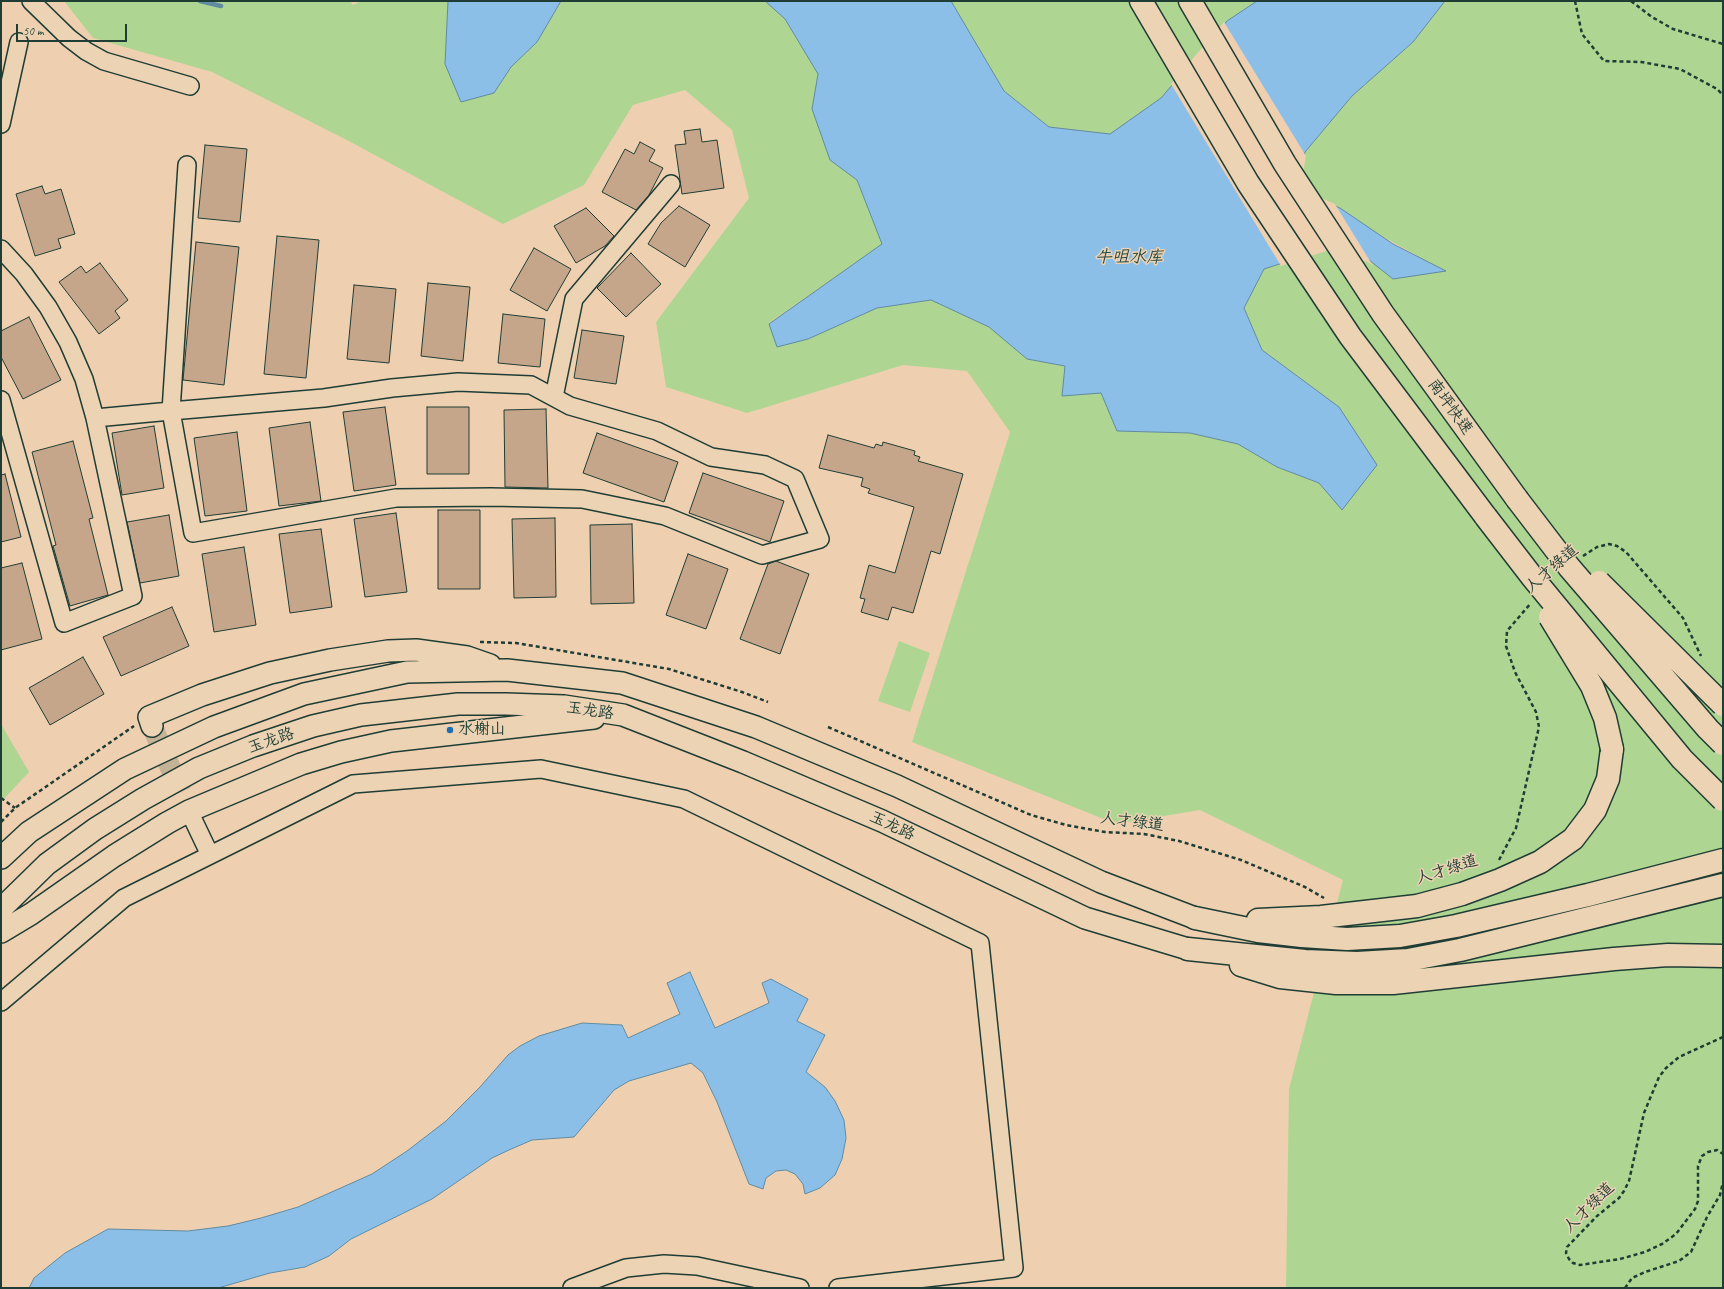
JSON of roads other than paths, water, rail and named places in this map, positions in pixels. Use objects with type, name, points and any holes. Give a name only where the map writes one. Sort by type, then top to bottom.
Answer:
[{"type":"highway","name":"南坪快速","points":[[1190,1],[1285,164],[1383,314],[1517,499]]},
{"type":"highway","points":[[1142,3],[1248,183],[1350,336],[1533,578],[1682,759],[1723,800]]},
{"type":"highway","points":[[1517,499],[1723,705]]},
{"type":"highway","points":[[1517,499],[1569,567],[1708,729],[1723,744]]},
{"type":"highway","points":[[1195,918],[1273,920],[1321,917],[1417,906],[1462,894],[1500,880],[1540,862],[1573,839],[1595,810],[1608,779],[1612,749],[1605,718],[1592,686],[1570,648],[1486,517]]},
{"type":"highway","points":[[1195,918],[1258,931],[1302,936],[1347,939],[1400,936],[1456,926],[1588,895],[1723,860]]},
{"type":"highway","points":[[1188,949],[1305,961],[1357,963],[1408,960],[1460,950],[1723,885]]},
{"type":"highway","points":[[1188,949],[1280,977],[1336,983],[1393,983],[1614,959],[1668,955],[1723,956]]},
{"type":"main road","points":[[152,726],[149,718],[210,692],[270,673],[330,660],[381,652],[416,650],[467,657],[507,670]]},
{"type":"main road","name":"玉龙路","points":[[1,858],[29,832],[124,770],[222,724],[304,694],[407,672],[507,670],[622,683],[756,726],[897,786],[1101,882],[1195,918]]},
{"type":"main road","name":"玉龙路","points":[[1,909],[47,864],[95,829],[199,768],[253,746],[313,726],[361,715],[458,704],[506,704],[564,706],[622,715],[743,762],[882,821],[1085,918],[1188,949]]},
{"type":"main road","points":[[1,932],[31,914],[114,856],[189,811],[301,764],[341,752],[391,741],[622,715]]},
{"type":"main road","points":[[181,792],[189,811]]},
{"type":"street","points":[[31,1],[86,52],[104,61],[190,86]]},
{"type":"street","points":[[1,124],[19,42]]},
{"type":"street","points":[[94,418],[171,411],[324,398],[392,388],[458,382],[531,385],[570,406],[657,431],[711,458],[765,464],[795,478],[820,539],[762,555],[665,516],[582,499],[491,497],[396,498],[193,533],[171,411],[187,165]]},
{"type":"street","points":[[554,397],[574,299],[671,184]]},
{"type":"street","points":[[1,249],[24,274],[48,307],[68,342],[84,379],[133,596],[64,623],[1,400]]},
{"type":"street","points":[[1,1002],[124,898],[353,784],[541,769],[684,799],[980,943],[1014,1268],[838,1288]]},
{"type":"street","points":[[189,811],[210,855]]},
{"type":"street","points":[[572,1288],[626,1268],[664,1264],[697,1266],[800,1288]]},
{"type":"water","points":[[448,1],[561,1],[537,42],[511,67],[494,93],[461,102],[445,64]]},
{"type":"water","name":"牛咀水库","points":[[765,1],[951,1],[1004,91],[1049,127],[1110,134],[1161,98],[1227,21],[1257,1],[1445,1],[1413,42],[1352,96],[1305,152],[1298,190],[1340,208],[1393,244],[1446,271],[1393,279],[1369,260],[1329,248],[1264,269],[1244,308],[1262,350],[1339,407],[1377,465],[1342,510],[1319,483],[1277,467],[1238,444],[1190,433],[1117,431],[1101,393],[1062,396],[1065,366],[1027,359],[989,327],[931,300],[877,308],[808,339],[777,347],[769,324],[882,244],[857,180],[830,160],[812,109],[818,74],[785,19]]},
{"type":"water","points":[[690,972],[715,1028],[769,1003],[762,983],[771,979],[808,999],[797,1021],[825,1035],[806,1072],[825,1087],[835,1101],[844,1120],[846,1138],[842,1159],[835,1175],[820,1188],[805,1194],[803,1184],[795,1174],[786,1170],[776,1171],[766,1178],[763,1189],[749,1184],[717,1102],[703,1073],[691,1063],[629,1081],[614,1090],[574,1137],[532,1140],[492,1158],[432,1199],[351,1239],[329,1256],[305,1267],[270,1273],[218,1288],[29,1288],[34,1278],[65,1253],[108,1229],[188,1231],[228,1226],[298,1207],[372,1174],[407,1151],[446,1121],[480,1087],[508,1055],[520,1046],[539,1036],[582,1023],[622,1025],[628,1038],[680,1014],[667,983]]},
{"type":"waterway","points":[[200,1],[221,6]]},
{"type":"tunnel","points":[[152,726],[181,792]]},
{"type":"place","name":"水榭山","points":[[450,730]]}]
